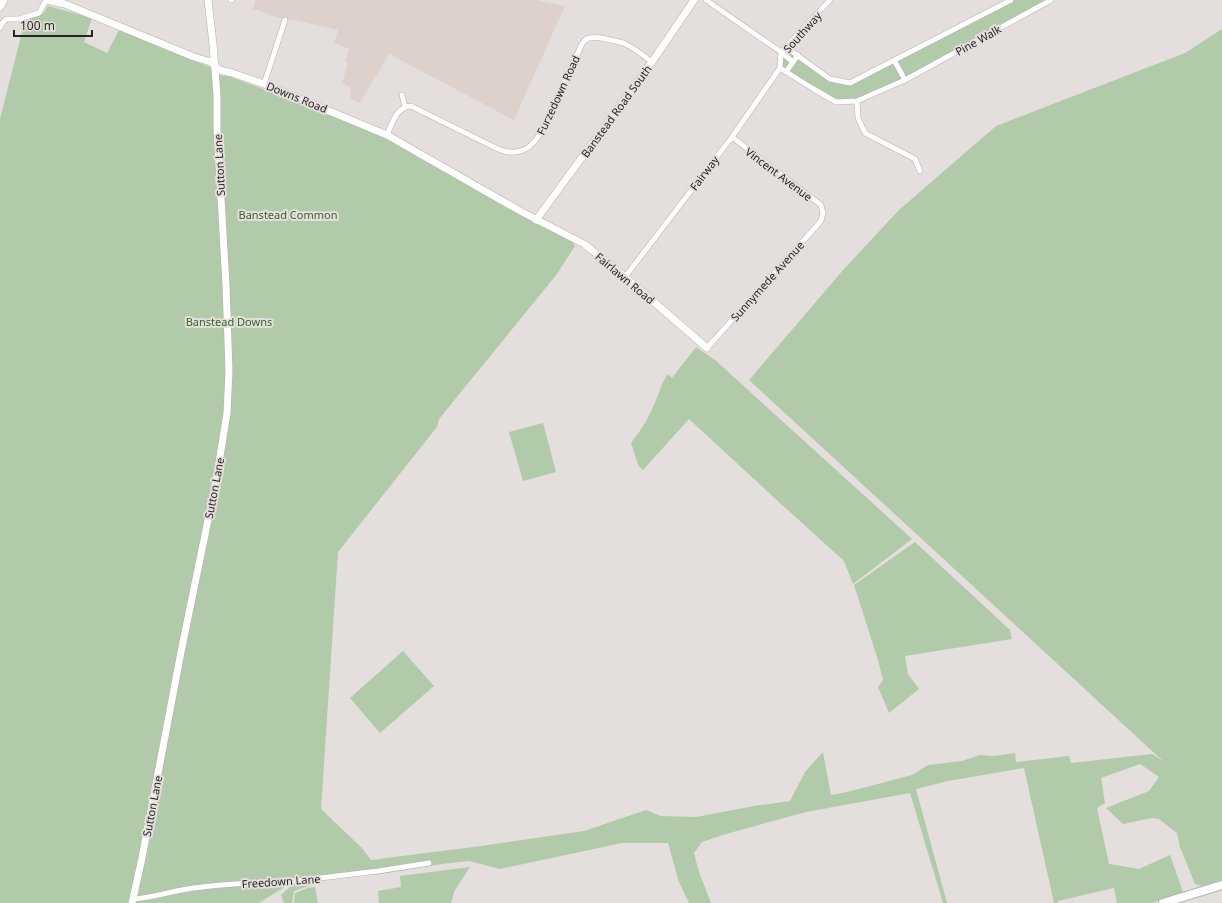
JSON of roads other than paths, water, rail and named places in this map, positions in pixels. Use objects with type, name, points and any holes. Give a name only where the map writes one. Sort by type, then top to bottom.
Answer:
[{"type":"main road","points":[[1163,903],[1222,886]]},
{"type":"street","points":[[0,7],[4,0]]},
{"type":"street","points":[[0,28],[3,22],[8,18],[19,18],[39,13],[47,0]]},
{"type":"street","name":"Downs Road","points":[[47,0],[65,4],[194,57],[211,62],[219,70],[232,72],[264,84],[330,110],[387,135],[536,220]]},
{"type":"street","name":"Sutton Lane","points":[[132,901],[216,482],[227,413],[229,371],[228,332],[215,66],[208,0]]},
{"type":"street","name":"Banstead Road South","points":[[536,220],[652,62],[694,0]]},
{"type":"street","points":[[706,0],[782,52],[793,62]]},
{"type":"street","name":"Southway","points":[[780,68],[782,52],[830,0]]},
{"type":"street","name":"Pine Walk","points":[[787,48],[830,78],[850,83],[1011,0]]},
{"type":"street","name":"Pine Walk","points":[[780,68],[836,102],[857,101],[905,80],[1051,0]]},
{"type":"street","points":[[264,84],[285,20]]},
{"type":"street","name":"Furzedown Road","points":[[406,107],[411,106],[418,109],[498,149],[506,152],[515,152],[528,148],[535,142],[585,40],[596,38],[621,43],[652,62]]},
{"type":"street","points":[[786,72],[798,55]]},
{"type":"street","points":[[894,60],[905,80]]},
{"type":"street","name":"Fairway","points":[[625,277],[732,138],[780,68]]},
{"type":"street","points":[[387,135],[399,111],[406,107],[402,95]]},
{"type":"street","points":[[857,101],[858,118],[865,133],[915,159],[920,170]]},
{"type":"street","name":"Vincent Avenue","points":[[732,138],[821,205],[823,213]]},
{"type":"street","name":"Sunnymede Avenue","points":[[707,348],[821,221],[823,213]]},
{"type":"street","name":"Fairlawn Road","points":[[536,220],[584,244],[625,277],[707,348]]},
{"type":"street","name":"Freedown Lane","points":[[132,901],[186,889],[221,885],[282,881],[287,882],[429,863]]},
{"type":"park label","name":"Banstead Common","points":[[288,214]]},
{"type":"park label","name":"Banstead Downs","points":[[229,321]]}]
